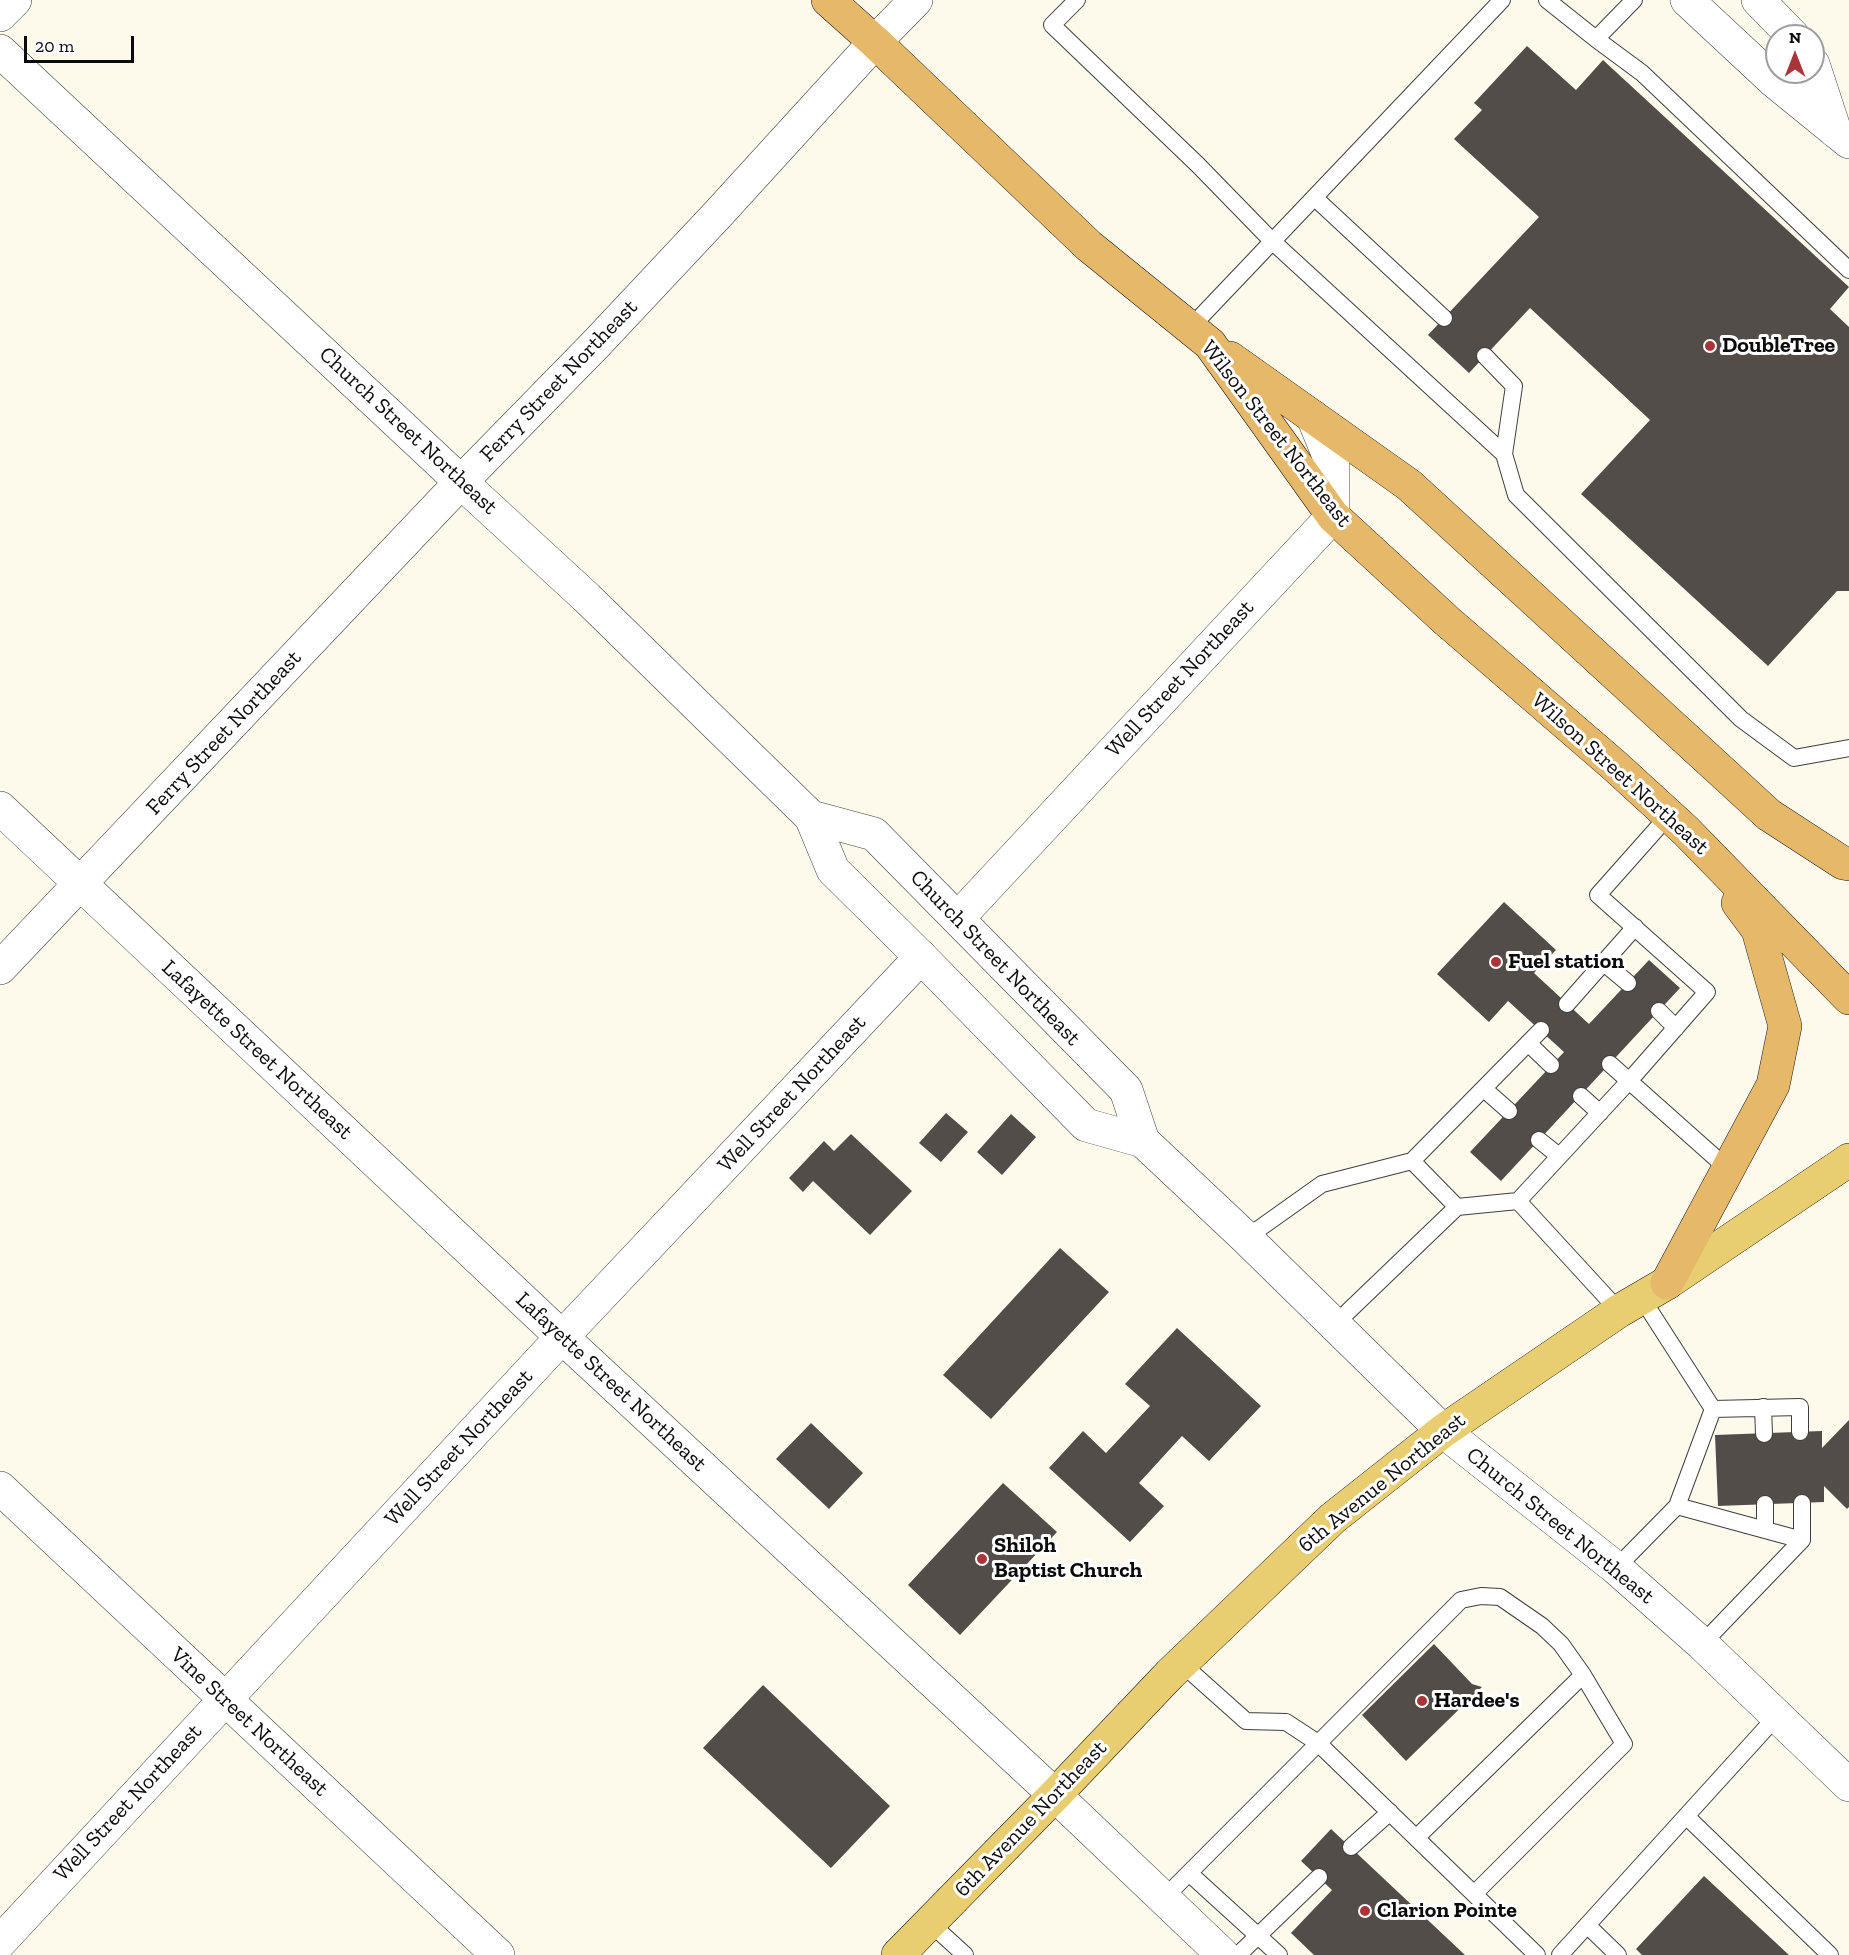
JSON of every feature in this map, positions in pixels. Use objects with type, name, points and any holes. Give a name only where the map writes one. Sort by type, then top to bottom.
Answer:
[{"type":"highway","name":"Wilson Street Northeast","points":[[828,0],[1089,246],[1200,336],[1333,516],[1447,621],[1678,823],[1849,998]]},
{"type":"highway","points":[[1200,336],[1409,484],[1768,815],[1843,863],[1849,864]]},
{"type":"highway","points":[[1642,1297],[1728,1169],[1773,1085],[1785,1026],[1758,930],[1678,823]]},
{"type":"main road","name":"6th Avenue Northeast","points":[[898,1955],[1181,1663],[1333,1518],[1443,1431],[1849,1160]]},
{"type":"street","points":[[0,15],[15,0]]},
{"type":"street","name":"Ferry Street Northeast","points":[[0,968],[719,213],[916,0]]},
{"type":"street","points":[[1687,0],[1774,81],[1844,132]]},
{"type":"street","points":[[1758,0],[1781,24]]},
{"type":"street","name":"Church Street Northeast","points":[[0,51],[587,598],[811,817],[833,870],[1086,1125],[1143,1141],[1246,1238],[1443,1431],[1616,1568],[1702,1644],[1849,1785]]},
{"type":"street","points":[[1822,84],[1844,132]]},
{"type":"street","points":[[1313,417],[1333,466],[1333,516]]},
{"type":"street","name":"Well Street Northeast","points":[[958,918],[1333,516]]},
{"type":"street","name":"Lafayette Street Northeast","points":[[0,808],[562,1337],[1055,1795],[1164,1899],[1211,1950]]},
{"type":"street","name":"Church Street Northeast","points":[[811,817],[873,834],[1126,1090],[1143,1141]]},
{"type":"street","name":"Well Street Northeast","points":[[0,1942],[562,1337],[921,957]]},
{"type":"street","name":"Vine Street Northeast","points":[[0,1488],[498,1955]]},
{"type":"lane","points":[[1077,0],[1052,25],[1198,165],[1272,241],[1504,454]]},
{"type":"lane","points":[[1200,336],[1272,241],[1502,0]]},
{"type":"lane","points":[[1547,0],[1642,73],[1849,270]]},
{"type":"lane","points":[[1596,39],[1634,0]]},
{"type":"lane","points":[[1315,198],[1444,318]]},
{"type":"lane","points":[[1485,356],[1514,386],[1504,454],[1516,495],[1741,719],[1794,758],[1849,748]]},
{"type":"lane","points":[[1334,1325],[1457,1207],[1518,1201],[1630,1080],[1707,992],[1598,895],[1678,823]]},
{"type":"lane","points":[[1567,1004],[1635,927]]},
{"type":"lane","points":[[1604,963],[1628,983]]},
{"type":"lane","points":[[1659,1011],[1676,1028]]},
{"type":"lane","points":[[1246,1238],[1322,1184],[1412,1161],[1541,1030]]},
{"type":"lane","points":[[1528,1043],[1551,1065]]},
{"type":"lane","points":[[1610,1064],[1728,1169]]},
{"type":"lane","points":[[1485,1089],[1509,1111]]},
{"type":"lane","points":[[1581,1096],[1600,1113]]},
{"type":"lane","points":[[1539,1140],[1559,1156]]},
{"type":"lane","points":[[1412,1161],[1457,1207]]},
{"type":"lane","points":[[1518,1201],[1642,1297],[1713,1409]]},
{"type":"lane","points":[[1762,1407],[1764,1434]]},
{"type":"lane","points":[[1713,1409],[1800,1407],[1800,1432]]},
{"type":"lane","points":[[1616,1568],[1677,1506],[1713,1409]]},
{"type":"lane","points":[[1702,1644],[1802,1540],[1802,1503]]},
{"type":"lane","points":[[1765,1504],[1765,1529]]},
{"type":"lane","points":[[1677,1506],[1802,1540]]},
{"type":"lane","points":[[1164,1899],[1461,1600],[1481,1596],[1500,1597],[1542,1626],[1561,1644],[1583,1675],[1623,1744],[1474,1894]]},
{"type":"lane","points":[[1181,1663],[1246,1721],[1286,1722],[1318,1743],[1537,1955]]},
{"type":"lane","points":[[1416,1838],[1583,1675]]},
{"type":"lane","points":[[1560,1955],[1776,1717]]},
{"type":"lane","points":[[1351,1847],[1390,1812]]},
{"type":"lane","points":[[1686,1816],[1830,1955]]},
{"type":"lane","points":[[1189,1873],[1279,1955]]},
{"type":"lane","points":[[1238,1955],[1319,1877]]},
{"type":"lane","points":[[930,1923],[965,1955]]},
{"type":"lane","points":[[1587,1925],[1618,1955]]},
{"type":"building","name":"DoubleTree","points":[[1527,46],[1576,90],[1603,60],[1849,287],[1830,309],[1849,327],[1849,591],[1837,591],[1768,666],[1581,494],[1650,420],[1530,308],[1469,373],[1428,335],[1539,217],[1454,139],[1482,110],[1474,103]]},
{"type":"building","points":[[1504,902],[1556,950],[1534,973],[1589,1024],[1649,960],[1680,988],[1501,1181],[1470,1152],[1564,1052],[1508,1001],[1489,1022],[1437,974]]},
{"type":"building","points":[[946,1113],[968,1132],[941,1162],[919,1143]]},
{"type":"building","points":[[1011,1114],[1036,1137],[1002,1175],[977,1152]]},
{"type":"building","points":[[851,1134],[912,1191],[870,1235],[813,1181],[803,1192],[789,1178],[824,1141],[834,1151]]},
{"type":"building","points":[[1060,1248],[1109,1292],[991,1419],[943,1375]]},
{"type":"building","points":[[1177,1328],[1261,1406],[1209,1461],[1182,1436],[1139,1483],[1164,1506],[1130,1542],[1049,1468],[1083,1431],[1106,1453],[1150,1406],[1125,1384]]},
{"type":"building","points":[[1849,1420],[1849,1507],[1847,1509],[1824,1486],[1824,1502],[1718,1506],[1715,1435],[1822,1431],[1822,1448]]},
{"type":"building","points":[[811,1423],[863,1473],[829,1509],[776,1459]]},
{"type":"building","name":"Shiloh Baptist Church","points":[[1003,1483],[1057,1532],[960,1635],[908,1585]]},
{"type":"building","name":"Hardee's","points":[[1434,1644],[1472,1684],[1482,1687],[1406,1761],[1362,1715]]},
{"type":"building","points":[[763,1685],[890,1806],[831,1868],[703,1748]]},
{"type":"building","name":"Clarion Pointe","points":[[1331,1829],[1465,1955],[1314,1955],[1291,1933],[1332,1890],[1301,1861]]},
{"type":"building","points":[[1704,1876],[1789,1955],[1642,1955],[1636,1949]]},
{"type":"place","name":"DoubleTree","points":[[1710,346]]},
{"type":"place","name":"Fuel station","points":[[1496,962]]},
{"type":"place","name":"Shiloh Baptist Church","points":[[982,1559]]},
{"type":"place","name":"Hardee's","points":[[1422,1701]]},
{"type":"place","name":"Clarion Pointe","points":[[1365,1911]]}]
